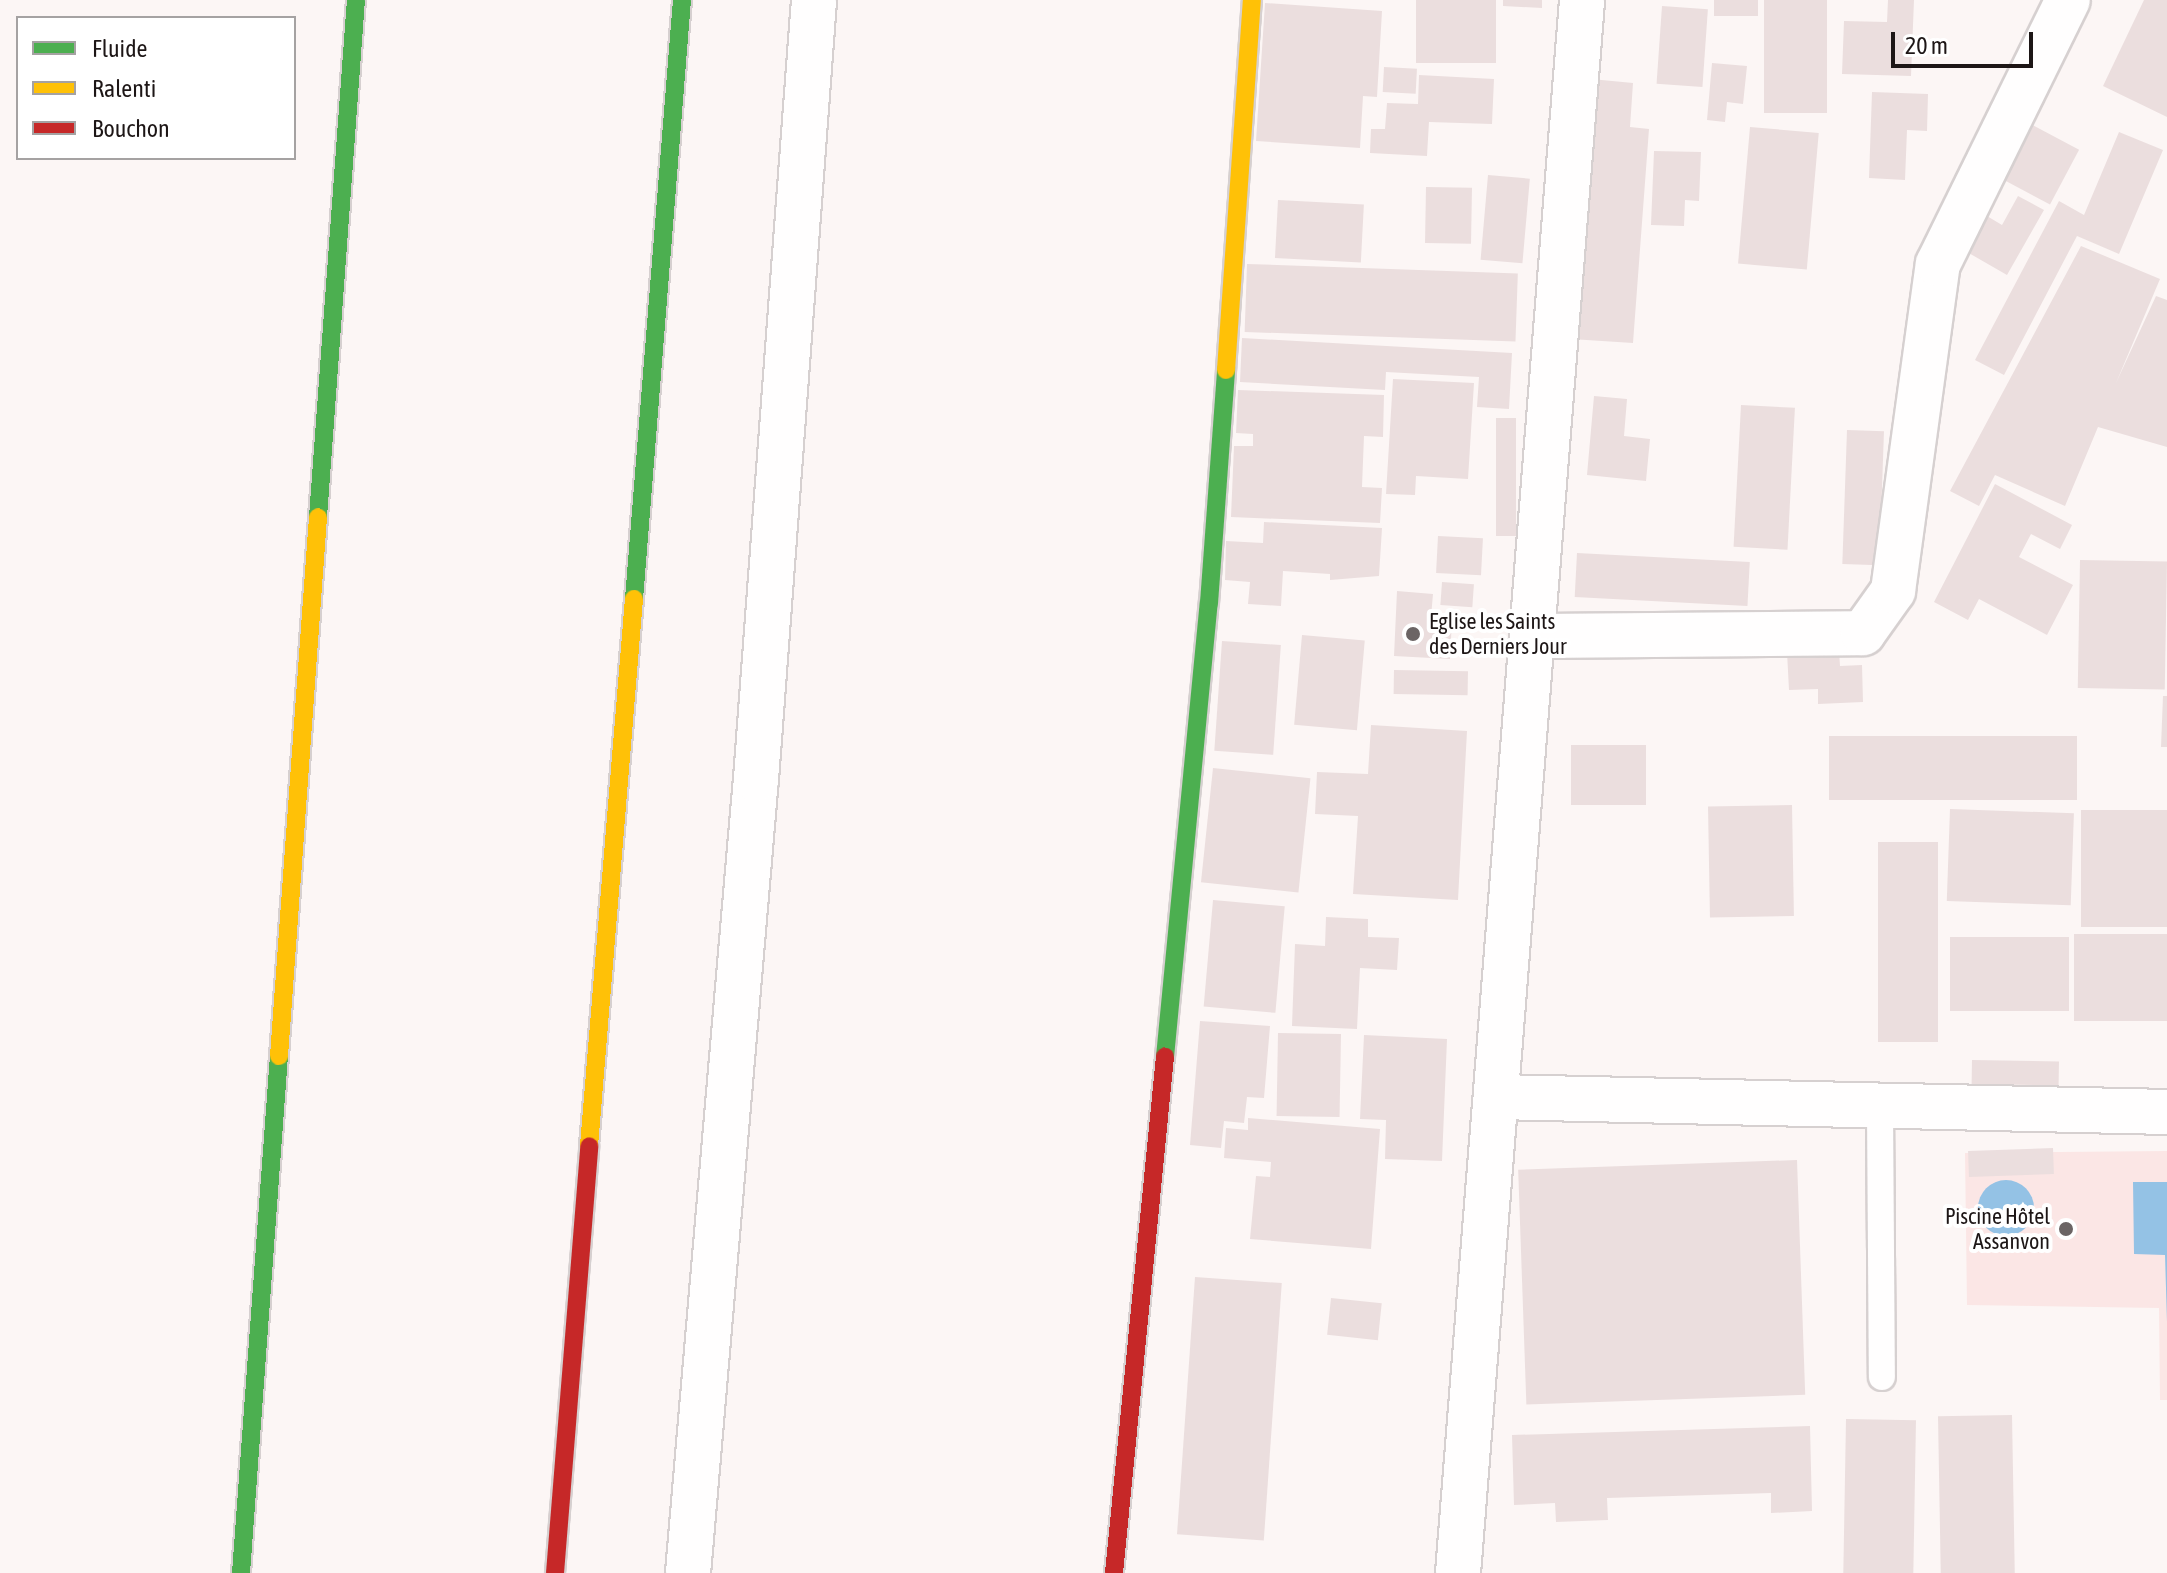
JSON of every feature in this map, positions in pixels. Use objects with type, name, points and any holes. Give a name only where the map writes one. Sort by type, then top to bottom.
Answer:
[{"type":"main road","points":[[241,1573],[356,0]]},
{"type":"main road","points":[[555,1573],[682,0]]},
{"type":"main road","points":[[1114,1573],[1209,603],[1252,0]]},
{"type":"street","points":[[688,1573],[756,779],[814,0]]},
{"type":"street","points":[[1458,1573],[1582,0]]},
{"type":"street","points":[[1532,636],[1863,633],[1893,591],[1938,264],[2068,0]]},
{"type":"street","points":[[1497,1097],[1880,1109],[2167,1112]]},
{"type":"lane","points":[[1880,1109],[1882,1377]]},
{"type":"shaded area","name":"Piscine Hôtel Assanvon","points":[[2167,1151],[2167,1400],[2160,1400],[2159,1308],[1967,1305],[1965,1153]]},
{"type":"water","points":[[2006,1180],[2026,1188],[2034,1208],[2026,1228],[2006,1236],[1986,1228],[1978,1208],[1986,1188]]},
{"type":"water","points":[[2133,1182],[2167,1182],[2167,1322],[2165,1255],[2134,1254]]},
{"type":"building","points":[[1416,0],[1496,0],[1496,63],[1416,63]]},
{"type":"building","points":[[1503,0],[1542,0],[1542,8],[1503,6]]},
{"type":"building","points":[[1714,0],[1758,0],[1758,16],[1714,16]]},
{"type":"building","points":[[1764,0],[1827,0],[1827,113],[1764,113]]},
{"type":"building","points":[[1888,0],[1914,0],[1911,76],[1842,74],[1844,21],[1887,22]]},
{"type":"building","points":[[2144,0],[2167,0],[2167,117],[2103,86]]},
{"type":"building","points":[[1265,3],[1382,11],[1377,97],[1363,96],[1360,148],[1256,141]]},
{"type":"building","points":[[1662,6],[1708,9],[1702,87],[1657,84]]},
{"type":"building","points":[[1712,63],[1747,66],[1743,104],[1727,102],[1725,122],[1707,120]]},
{"type":"building","points":[[1384,67],[1417,69],[1416,94],[1383,92]]},
{"type":"building","points":[[1419,75],[1494,79],[1492,124],[1429,122],[1427,156],[1370,153],[1371,129],[1385,129],[1387,103],[1418,104]]},
{"type":"building","points":[[1591,79],[1633,83],[1630,127],[1649,129],[1633,343],[1571,339]]},
{"type":"building","points":[[1872,92],[1928,94],[1927,131],[1907,130],[1905,180],[1869,178]]},
{"type":"building","points":[[2027,122],[2079,150],[2050,204],[1998,177]]},
{"type":"building","points":[[1750,127],[1819,133],[1807,269],[1738,263]]},
{"type":"building","points":[[2119,132],[2163,150],[2119,254],[2077,236],[2004,375],[1975,360],[2059,201],[2084,215]]},
{"type":"building","points":[[1654,151],[1701,152],[1699,201],[1685,200],[1684,226],[1651,225]]},
{"type":"building","points":[[1488,175],[1530,179],[1522,263],[1481,260]]},
{"type":"building","points":[[1426,187],[1472,188],[1471,244],[1425,243]]},
{"type":"building","points":[[2018,196],[2044,210],[2007,275],[1967,252],[1987,216],[2002,225]]},
{"type":"building","points":[[1278,200],[1364,205],[1361,262],[1275,258]]},
{"type":"building","points":[[2081,246],[2160,279],[2116,383],[2156,296],[2167,300],[2167,447],[2098,427],[2065,506],[1995,475],[1979,506],[1950,491]]},
{"type":"building","points":[[1247,264],[1518,273],[1515,341],[1245,332]]},
{"type":"building","points":[[1242,338],[1512,353],[1509,409],[1477,407],[1479,377],[1386,372],[1385,390],[1240,382]]},
{"type":"building","points":[[1393,379],[1474,383],[1468,479],[1416,476],[1415,495],[1386,494]]},
{"type":"building","points":[[1238,390],[1384,395],[1383,437],[1364,436],[1362,487],[1382,488],[1380,523],[1231,517],[1234,446],[1253,446],[1253,434],[1236,433]]},
{"type":"building","points":[[1594,396],[1627,399],[1624,436],[1650,439],[1646,481],[1587,475]]},
{"type":"building","points":[[1741,405],[1795,408],[1787,550],[1734,547]]},
{"type":"building","points":[[1496,418],[1516,418],[1516,536],[1496,536]]},
{"type":"building","points":[[1847,430],[1884,431],[1879,565],[1842,564]]},
{"type":"building","points":[[1995,484],[2072,525],[2060,549],[2031,534],[2019,557],[2073,585],[2047,635],[1979,599],[1968,620],[1934,602]]},
{"type":"building","points":[[1264,522],[1382,528],[1379,576],[1330,580],[1330,574],[1283,571],[1281,606],[1248,604],[1250,582],[1225,580],[1226,541],[1263,543]]},
{"type":"building","points":[[1438,536],[1483,538],[1481,575],[1436,573]]},
{"type":"building","points":[[1577,553],[1750,562],[1747,606],[1575,597]]},
{"type":"building","points":[[2080,560],[2167,562],[2165,689],[2078,688]]},
{"type":"building","points":[[1442,582],[1474,584],[1472,607],[1440,605]]},
{"type":"building","points":[[1397,591],[1433,594],[1431,617],[1452,619],[1450,659],[1394,656]]},
{"type":"building","points":[[1302,635],[1365,640],[1357,730],[1294,725]]},
{"type":"building","points":[[1222,641],[1281,645],[1273,755],[1214,751]]},
{"type":"building","points":[[1839,651],[1840,666],[1862,665],[1863,702],[1818,704],[1818,689],[1789,690],[1787,652]]},
{"type":"building","points":[[1394,670],[1468,671],[1468,695],[1394,694]]},
{"type":"building","points":[[2163,696],[2167,696],[2167,747],[2161,747]]},
{"type":"building","points":[[1371,725],[1467,731],[1458,900],[1353,894],[1358,816],[1315,814],[1317,772],[1368,774]]},
{"type":"building","points":[[1829,736],[2077,736],[2077,800],[1829,800]]},
{"type":"building","points":[[1571,745],[1646,745],[1646,805],[1571,805]]},
{"type":"building","points":[[1213,768],[1310,778],[1298,893],[1201,882]]},
{"type":"building","points":[[1792,805],[1794,916],[1710,917],[1708,806]]},
{"type":"building","points":[[1950,809],[2074,813],[2071,905],[1947,901]]},
{"type":"building","points":[[2081,810],[2167,810],[2167,927],[2081,927]]},
{"type":"building","points":[[1878,842],[1938,842],[1938,1042],[1878,1042]]},
{"type":"building","points":[[1213,900],[1285,906],[1275,1013],[1204,1007]]},
{"type":"building","points":[[1326,917],[1368,919],[1368,937],[1399,938],[1397,970],[1360,968],[1357,1029],[1292,1026],[1295,944],[1325,946]]},
{"type":"building","points":[[2074,934],[2167,934],[2167,1021],[2074,1021]]},
{"type":"building","points":[[1950,937],[2069,937],[2069,1011],[1950,1011]]},
{"type":"building","points":[[1200,1021],[1270,1026],[1264,1098],[1247,1097],[1244,1123],[1224,1121],[1221,1148],[1190,1145]]},
{"type":"building","points":[[1278,1033],[1341,1034],[1340,1117],[1277,1116]]},
{"type":"building","points":[[1364,1035],[1447,1039],[1442,1161],[1385,1159],[1386,1120],[1360,1119]]},
{"type":"building","points":[[1972,1060],[2059,1062],[2059,1086],[1972,1084]]},
{"type":"building","points":[[1248,1118],[1380,1129],[1371,1249],[1250,1239],[1256,1176],[1270,1177],[1271,1162],[1224,1158],[1226,1128],[1248,1130]]},
{"type":"building","points":[[2053,1148],[2054,1174],[1969,1177],[1968,1151]]},
{"type":"building","points":[[1797,1160],[1805,1395],[1526,1405],[1518,1170]]},
{"type":"building","points":[[1195,1277],[1282,1283],[1264,1540],[1177,1534]]},
{"type":"building","points":[[1331,1298],[1382,1303],[1378,1340],[1327,1335]]},
{"type":"building","points":[[2012,1415],[2015,1573],[1941,1573],[1938,1416]]},
{"type":"building","points":[[1846,1419],[1916,1420],[1913,1573],[1843,1573]]},
{"type":"building","points":[[1810,1426],[1812,1511],[1771,1513],[1771,1493],[1607,1498],[1608,1520],[1556,1522],[1555,1503],[1514,1505],[1512,1435]]},
{"type":"traffic: fast","points":[[318,517],[356,0]]},
{"type":"traffic: fast","points":[[634,599],[682,0]]},
{"type":"traffic: fast","points":[[1165,1057],[1209,603],[1226,370]]},
{"type":"traffic: fast","points":[[241,1573],[279,1056]]},
{"type":"traffic: slow","points":[[1226,370],[1252,0]]},
{"type":"traffic: slow","points":[[279,1056],[318,517]]},
{"type":"traffic: slow","points":[[589,1146],[634,599]]},
{"type":"traffic: jam","points":[[1114,1573],[1165,1057]]},
{"type":"traffic: jam","points":[[555,1573],[589,1146]]},
{"type":"place","name":"Eglise les Saints des Derniers Jour","points":[[1413,634]]},
{"type":"place","name":"Piscine Hôtel Assanvon","points":[[2066,1229]]}]
